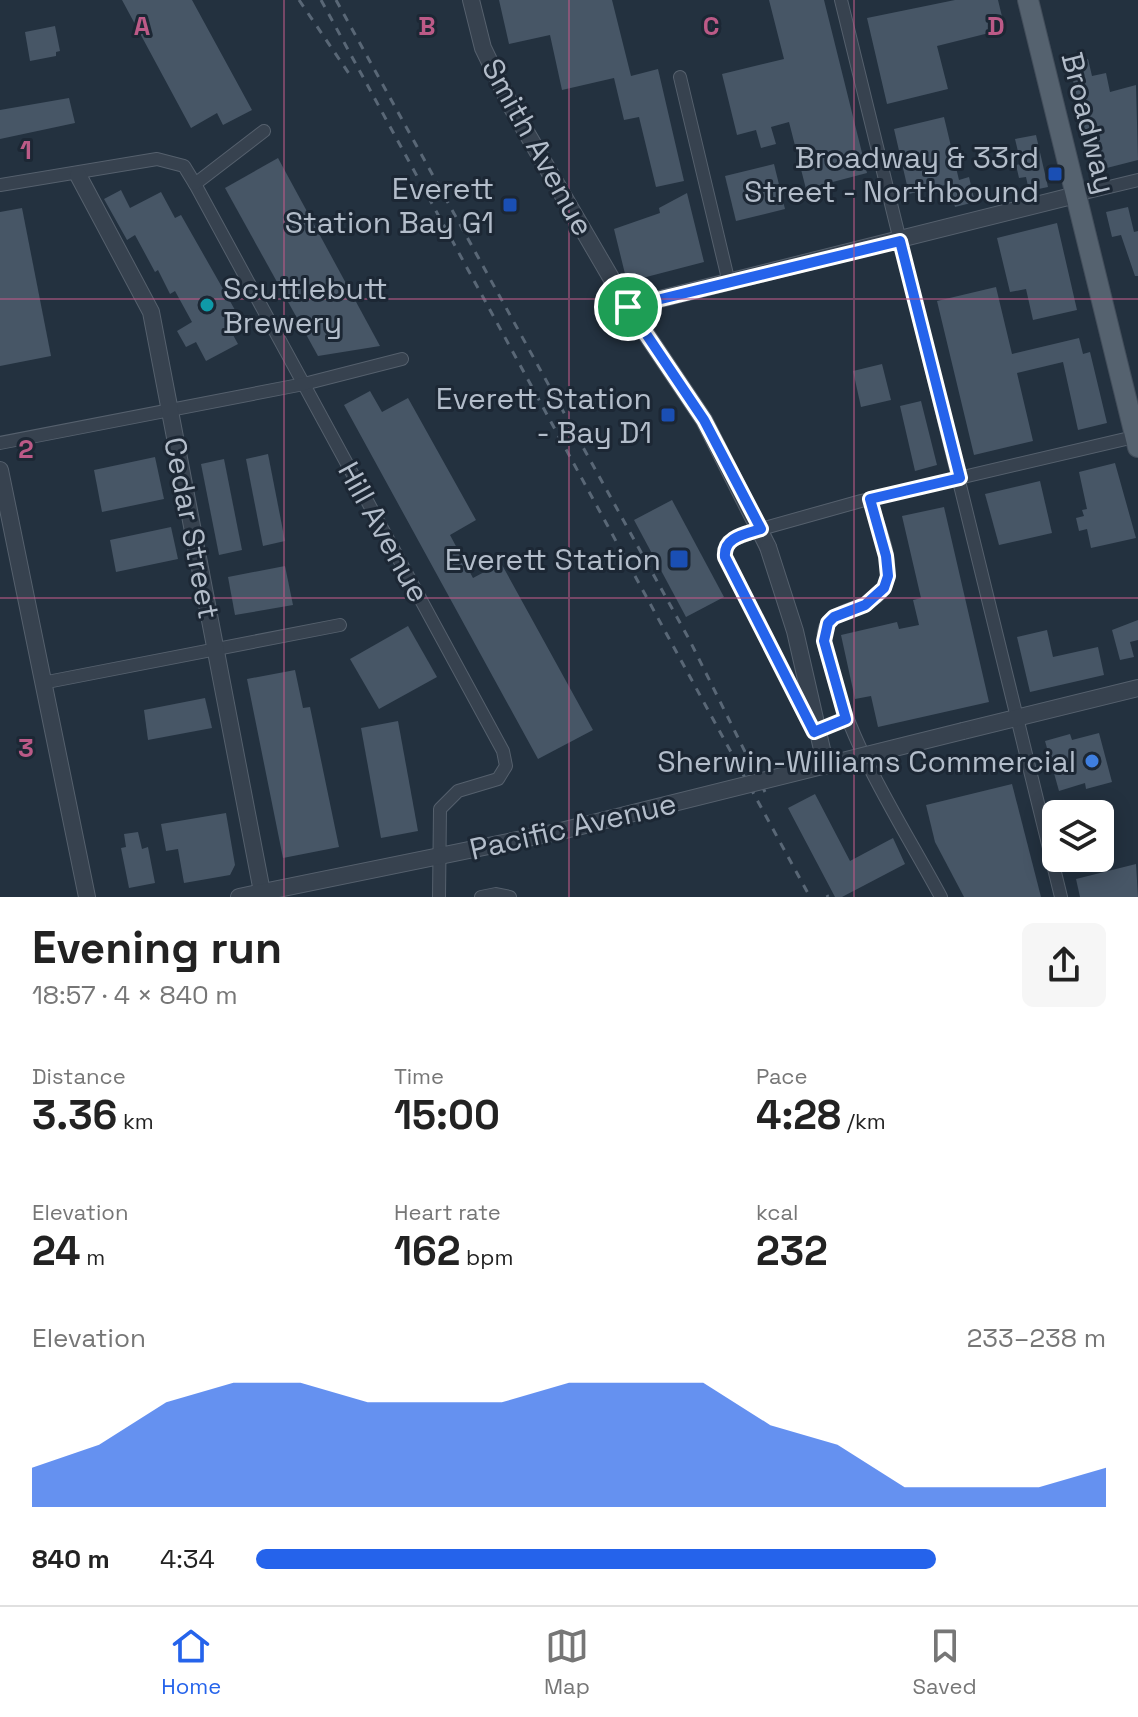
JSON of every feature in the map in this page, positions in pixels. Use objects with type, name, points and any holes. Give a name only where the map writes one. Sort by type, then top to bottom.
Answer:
[{"type":"main road","name":"Broadway","points":[[1028,0],[1137,440]]},
{"type":"street","name":"Smith Avenue","points":[[471,0],[483,48],[511,106],[628,307],[704,420],[761,529],[795,631],[826,767]]},
{"type":"street","points":[[841,0],[1061,897]]},
{"type":"street","points":[[680,77],[729,283]]},
{"type":"street","points":[[0,185],[78,175],[157,159],[184,166],[195,184],[264,131]]},
{"type":"street","name":"Cedar Street","points":[[78,175],[151,312],[262,895]]},
{"type":"street","points":[[628,307],[1138,180]]},
{"type":"street","name":"Hill Avenue","points":[[195,184],[503,751],[506,766],[498,779],[458,791],[444,800],[439,815],[437,856]]},
{"type":"street","points":[[0,443],[169,407],[304,384],[402,359]]},
{"type":"street","points":[[846,719],[814,732],[725,557],[724,548],[728,542],[761,529],[870,499],[1137,440]]},
{"type":"street","points":[[0,470],[87,897]]},
{"type":"street","points":[[870,499],[886,556],[888,576],[884,588],[865,605],[834,617],[824,631],[846,719],[941,897]]},
{"type":"street","points":[[42,683],[340,625]]},
{"type":"street","name":"Pacific Avenue","points":[[239,897],[262,895],[557,832],[1138,688]]},
{"type":"street","points":[[437,856],[439,897]]},
{"type":"street","points":[[481,897],[510,897]]},
{"type":"building","points":[[122,0],[192,0],[252,110],[223,125],[217,113],[191,128]]},
{"type":"building","points":[[499,0],[612,0],[631,76],[658,69],[684,181],[656,187],[639,117],[624,120],[614,78],[562,90],[550,35],[509,44]]},
{"type":"building","points":[[769,0],[824,0],[867,173],[806,189],[789,122],[771,127],[776,144],[761,148],[756,130],[737,135],[722,74],[784,59]]},
{"type":"building","points":[[955,0],[998,0],[1005,29],[937,46],[948,89],[887,104],[867,18]]},
{"type":"building","points":[[55,26],[60,51],[56,52],[56,56],[30,61],[25,32]]},
{"type":"building","points":[[1088,59],[1092,76],[1106,73],[1110,92],[1136,85],[1138,160],[1095,171],[1069,64]]},
{"type":"building","points":[[69,98],[75,123],[0,139],[0,110]]},
{"type":"building","points":[[944,117],[959,180],[969,177],[975,202],[955,207],[949,184],[909,194],[894,129]]},
{"type":"building","points":[[1036,135],[1048,187],[1029,191],[1026,177],[1019,178],[1016,165],[1021,164],[1015,139]]},
{"type":"building","points":[[278,158],[380,346],[318,356],[225,188]]},
{"type":"building","points":[[774,164],[785,209],[736,221],[725,176]]},
{"type":"building","points":[[121,190],[130,208],[161,192],[175,218],[181,215],[239,317],[227,324],[238,344],[206,361],[196,342],[186,347],[177,331],[192,322],[175,291],[170,294],[135,235],[127,240],[104,199]]},
{"type":"building","points":[[687,193],[704,262],[627,282],[614,229],[660,213],[659,208]]},
{"type":"building","points":[[1128,207],[1134,232],[1138,231],[1138,276],[1135,276],[1121,235],[1112,237],[1106,212]]},
{"type":"building","points":[[22,208],[51,356],[0,366],[0,212]]},
{"type":"building","points":[[1057,223],[1077,310],[1033,320],[1026,289],[1010,292],[997,238]]},
{"type":"building","points":[[996,287],[1012,354],[1079,338],[1083,354],[1090,352],[1107,423],[1078,430],[1063,362],[1017,373],[1033,441],[974,455],[937,301]]},
{"type":"building","points":[[882,364],[891,400],[861,407],[853,371]]},
{"type":"building","points":[[370,391],[382,412],[408,398],[476,520],[450,535],[473,578],[501,563],[593,730],[538,759],[344,405]]},
{"type":"building","points":[[921,401],[937,465],[915,471],[900,406]]},
{"type":"building","points":[[268,454],[285,541],[263,546],[246,459]]},
{"type":"building","points":[[155,457],[164,499],[102,512],[94,470]]},
{"type":"building","points":[[224,459],[242,550],[219,555],[201,464]]},
{"type":"building","points":[[1115,463],[1136,538],[1091,548],[1087,529],[1079,531],[1076,518],[1084,516],[1082,510],[1087,509],[1079,472]]},
{"type":"building","points":[[1040,481],[1052,533],[999,545],[985,494]]},
{"type":"building","name":"Everett Station","points":[[672,500],[724,597],[686,617],[634,520]]},
{"type":"building","points":[[944,507],[989,702],[878,727],[871,696],[855,699],[841,635],[897,622],[899,629],[919,625],[913,600],[921,598],[902,516]]},
{"type":"building","points":[[171,527],[178,559],[116,572],[110,540]]},
{"type":"building","points":[[285,566],[293,605],[235,615],[228,577]]},
{"type":"building","points":[[1138,620],[1138,640],[1130,642],[1134,657],[1120,660],[1112,630]]},
{"type":"building","points":[[408,626],[437,677],[379,709],[350,659]]},
{"type":"building","points":[[1047,630],[1053,657],[1098,647],[1104,675],[1030,692],[1017,637]]},
{"type":"building","points":[[295,670],[303,708],[310,707],[339,847],[283,858],[247,679]]},
{"type":"building","points":[[205,698],[212,728],[148,740],[144,710]]},
{"type":"building","points":[[398,721],[418,831],[381,838],[361,728]]},
{"type":"building","points":[[1099,733],[1112,782],[1086,789],[1085,783],[1059,791],[1045,741],[1070,734],[1072,740]]},
{"type":"building","points":[[1012,784],[1041,897],[964,897],[935,842],[926,805]]},
{"type":"building","points":[[815,794],[850,861],[893,838],[905,864],[842,897],[835,897],[788,808]]},
{"type":"building","points":[[226,813],[235,865],[230,875],[184,883],[178,849],[166,851],[161,824]]},
{"type":"building","points":[[138,832],[142,849],[148,847],[155,883],[129,888],[121,848],[126,847],[124,834]]},
{"type":"building","points":[[1136,864],[1138,897],[1080,897],[1076,879],[1114,872]]},
{"type":"railway","points":[[299,0],[352,78]]},
{"type":"railway","points":[[321,0],[810,897]]},
{"type":"railway","points":[[336,0],[689,639],[765,792]]},
{"type":"place","name":"Broadway & 33rd Street - Northbound","points":[[1055,174]]},
{"type":"place","name":"Everett Station Bay G1","points":[[510,205]]},
{"type":"place","name":"Scuttlebutt Brewery","points":[[207,305]]},
{"type":"place","name":"Everett Station - Bay D1","points":[[668,415]]},
{"type":"place","name":"Everett Station","points":[[679,559]]},
{"type":"place","name":"Sherwin-Williams Commercial","points":[[1092,761]]},
{"type":"route","points":[[900,241],[960,478],[870,499],[886,556],[888,576],[884,588],[878,597],[865,605],[834,617],[824,631],[824,641],[846,719],[814,732],[725,557],[724,548],[728,542],[761,529],[704,420],[628,307],[900,241]]}]
